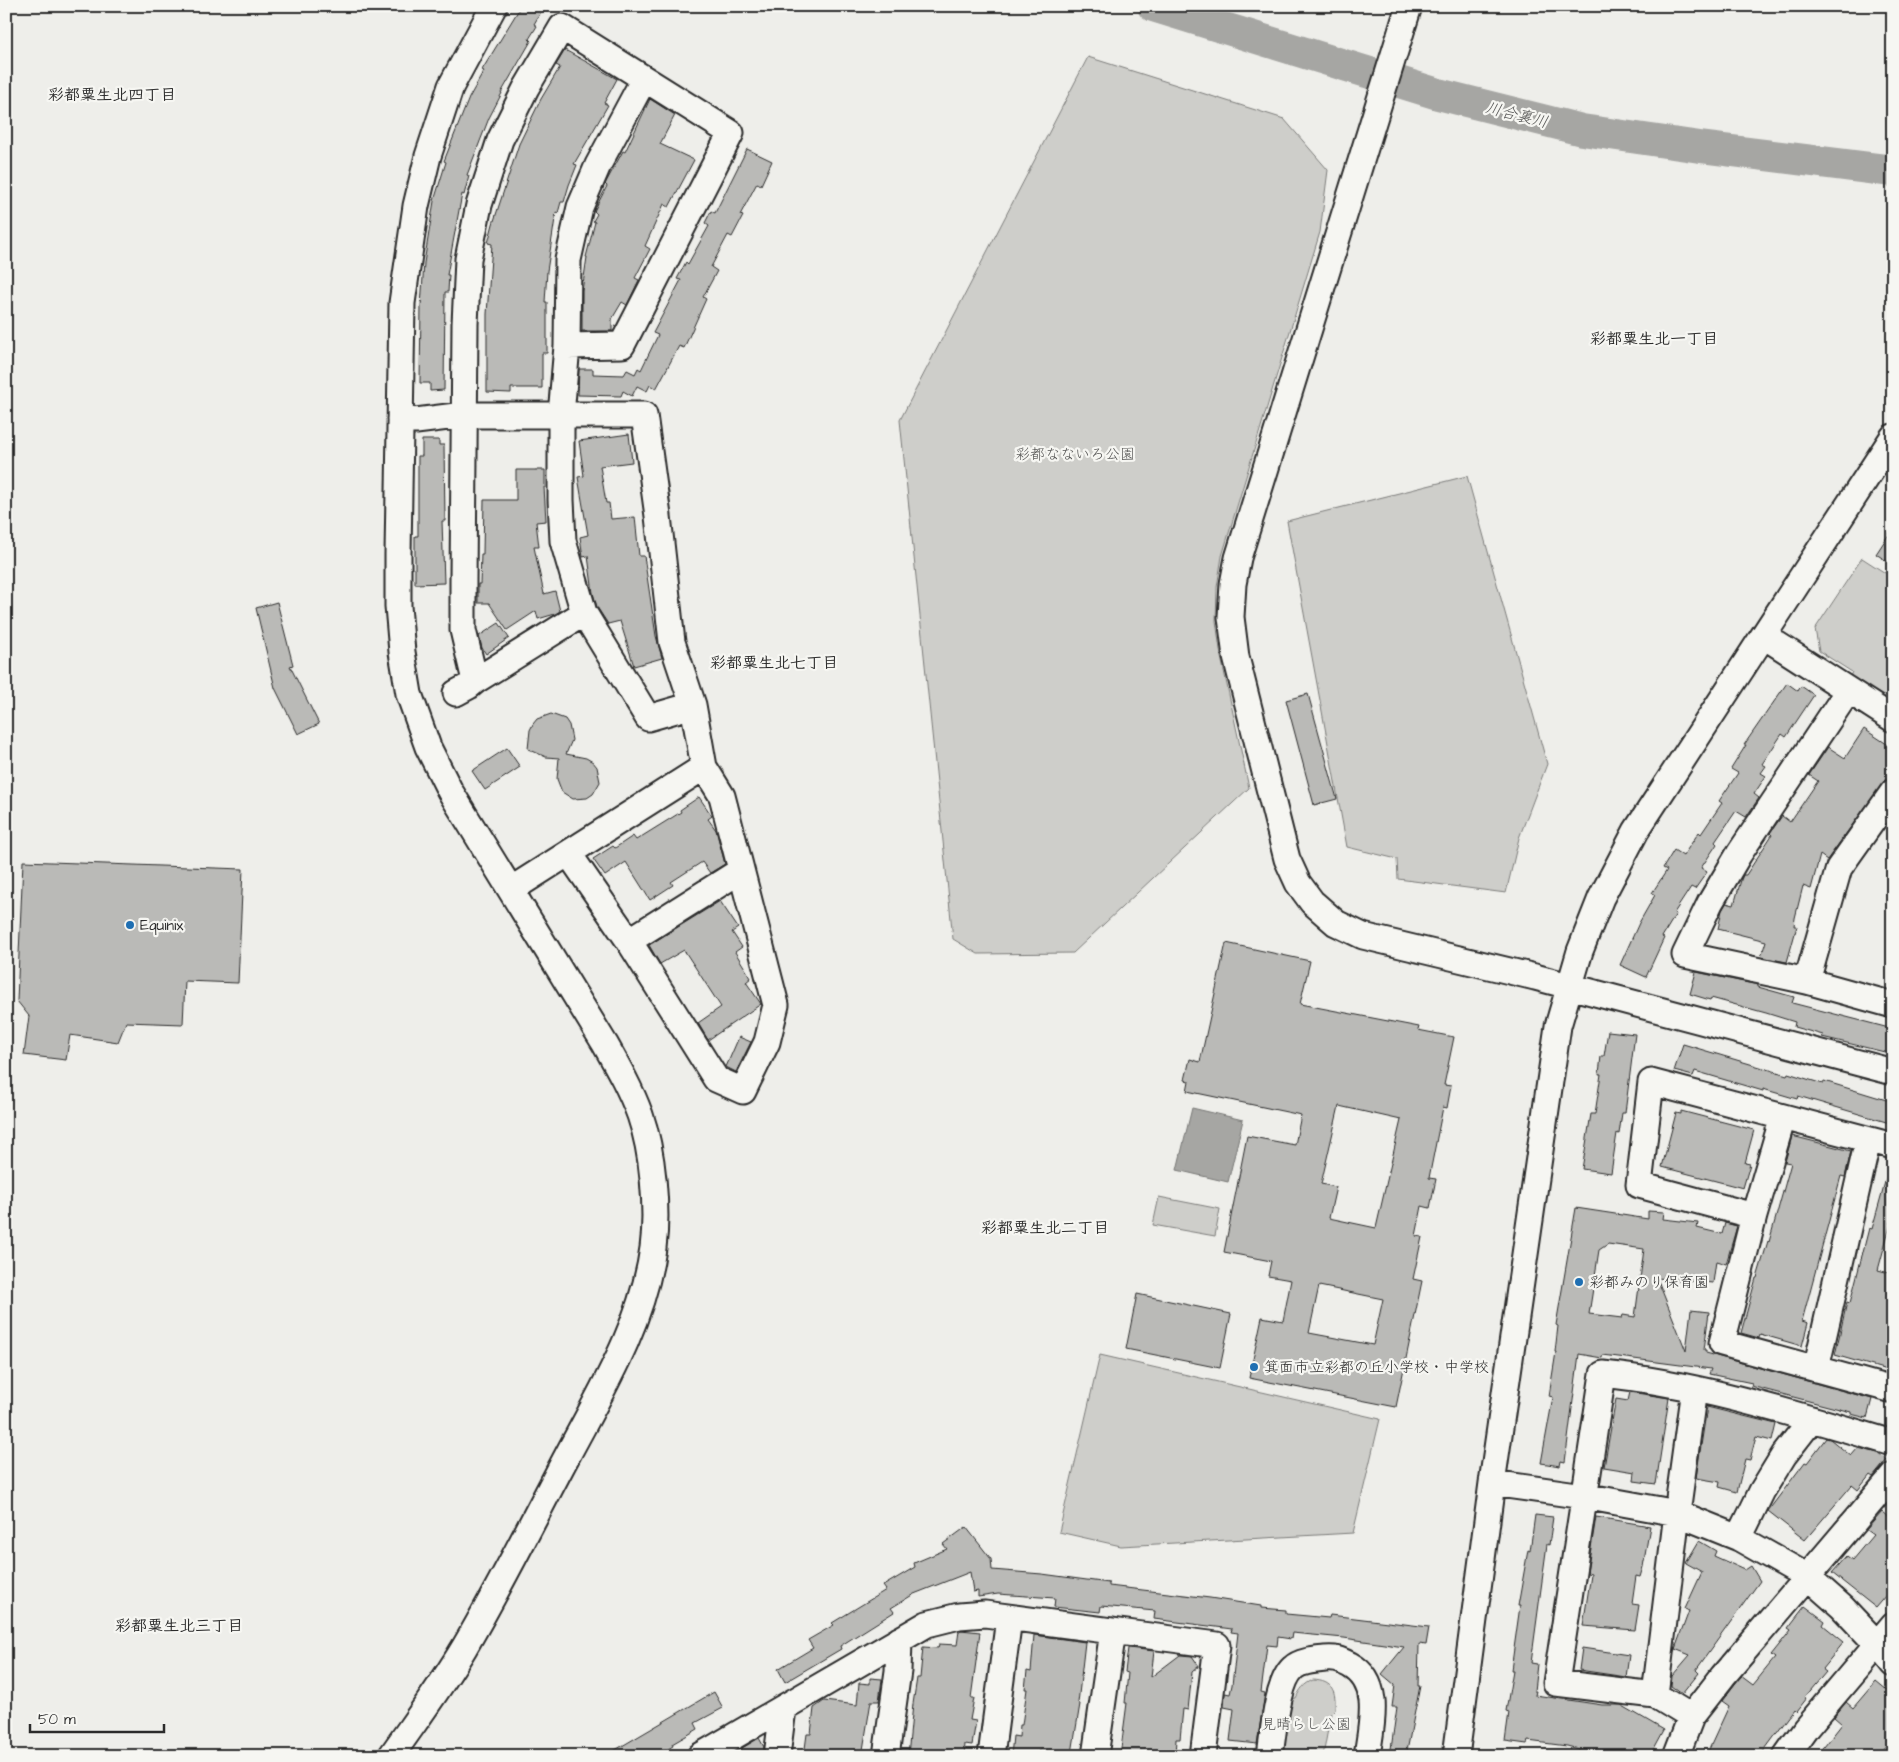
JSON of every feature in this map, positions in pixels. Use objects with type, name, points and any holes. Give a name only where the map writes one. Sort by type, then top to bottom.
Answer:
[{"type":"street","points":[[391,1756],[464,1648],[494,1595],[621,1352],[643,1296],[653,1248],[655,1202],[648,1153],[640,1116],[626,1081],[450,791],[428,747],[409,694],[402,652],[398,606],[400,419],[402,303],[408,255],[428,156],[451,86],[494,6]]},
{"type":"street","points":[[1409,6],[1238,558],[1234,584],[1232,617],[1236,657],[1287,858],[1298,884],[1312,902],[1336,923],[1363,936],[1608,996],[1893,1072]]},
{"type":"street","points":[[567,346],[622,345],[731,133],[562,27],[526,88],[500,140],[477,213],[468,259],[464,415],[465,687],[584,613]]},
{"type":"street","points":[[644,80],[598,165],[580,207],[568,260],[567,346],[561,415],[563,541],[584,613],[648,718],[693,704]]},
{"type":"street","points":[[400,419],[416,421],[464,415],[644,415],[658,516],[672,642],[693,704],[704,767],[722,796],[776,1005],[767,1042],[743,1091],[716,1079],[629,941],[569,854]]},
{"type":"street","points":[[1456,1756],[1492,1483],[1558,1026],[1580,951],[1601,898],[1636,832],[1890,446]]},
{"type":"street","points":[[1764,636],[1893,719]]},
{"type":"street","points":[[1848,691],[1739,854],[1710,903],[1685,955],[1808,981],[1893,1005]]},
{"type":"street","points":[[512,891],[523,882],[704,767]]},
{"type":"street","points":[[1808,981],[1839,868],[1893,792]]},
{"type":"street","points":[[629,941],[740,871]]},
{"type":"street","points":[[1754,1216],[1639,1185],[1651,1082],[1893,1146]]},
{"type":"street","points":[[1783,1116],[1754,1216],[1722,1343],[1893,1390]]},
{"type":"street","points":[[1816,1369],[1868,1140]]},
{"type":"street","points":[[1691,1717],[1655,1695],[1556,1683],[1602,1374],[1647,1379],[1694,1389],[1812,1419],[1893,1443]]},
{"type":"street","points":[[1655,1695],[1694,1389]]},
{"type":"street","points":[[1739,1538],[1762,1491],[1779,1462],[1812,1419]]},
{"type":"street","points":[[1676,1756],[1691,1717],[1723,1676],[1893,1476]]},
{"type":"street","points":[[1492,1483],[1677,1512],[1739,1538],[1808,1577],[1842,1607],[1893,1664]]},
{"type":"street","points":[[700,1756],[927,1624],[959,1616],[985,1614],[1217,1645],[1203,1756]]},
{"type":"street","points":[[991,1756],[1009,1618]]},
{"type":"street","points":[[1786,1756],[1806,1728],[1893,1625]]},
{"type":"street","points":[[1095,1756],[1113,1631]]},
{"type":"street","points":[[886,1756],[898,1671],[900,1640]]},
{"type":"street","points":[[1270,1756],[1277,1706],[1284,1682],[1293,1668],[1312,1660],[1337,1658],[1355,1668],[1370,1686],[1374,1708],[1367,1756]]},
{"type":"street","points":[[777,1756],[783,1709]]},
{"type":"green space","name":"彩都なないろ公園","points":[[1088,57],[1284,119],[1328,170],[1320,232],[1222,556],[1217,587],[1216,621],[1221,657],[1249,788],[1073,953],[978,954],[953,939],[900,420]]},
{"type":"green space","points":[[1467,476],[1547,764],[1519,838],[1506,893],[1398,879],[1397,859],[1347,847],[1287,521]]},
{"type":"green space","points":[[1862,558],[1893,578],[1893,707],[1849,678],[1852,672],[1819,651],[1815,629]]},
{"type":"green space","points":[[1159,1197],[1220,1209],[1215,1236],[1153,1225]]},
{"type":"green space","points":[[1100,1355],[1380,1419],[1353,1533],[1121,1546],[1059,1532]]},
{"type":"green space","name":"見晴らし公園","points":[[1313,1680],[1325,1682],[1329,1685],[1335,1697],[1335,1709],[1331,1713],[1323,1756],[1278,1756],[1286,1700],[1296,1698],[1303,1687]]},
{"type":"shaded area","points":[[1192,1108],[1243,1120],[1228,1182],[1177,1170]]},
{"type":"building","points":[[521,6],[532,6],[541,12],[534,24],[537,26],[529,39],[531,41],[489,118],[467,175],[469,176],[464,195],[462,194],[447,275],[449,275],[448,292],[445,292],[444,390],[430,391],[430,383],[420,383],[421,306],[424,263],[434,201],[446,162],[444,161],[469,98],[484,71],[482,70]]},
{"type":"building","points":[[565,50],[617,79],[604,103],[608,105],[574,164],[577,165],[564,202],[561,202],[558,213],[556,212],[547,271],[545,302],[547,302],[547,353],[542,353],[542,388],[511,388],[511,393],[487,392],[487,314],[492,244],[488,243],[519,144],[541,99],[560,67],[556,65]]},
{"type":"building","points":[[650,99],[675,115],[660,144],[694,160],[669,207],[664,204],[645,246],[650,249],[635,278],[639,280],[627,305],[622,302],[612,319],[612,331],[582,331],[582,291],[586,257],[595,222],[593,221],[597,214],[594,211],[607,186],[605,184],[623,151],[625,152]]},
{"type":"building","points":[[747,149],[772,161],[761,185],[757,183],[740,215],[743,216],[732,237],[728,235],[711,267],[717,271],[703,297],[706,299],[684,348],[679,346],[656,389],[650,385],[647,391],[637,386],[632,396],[623,391],[621,396],[578,395],[579,369],[593,369],[593,374],[624,375],[627,370],[635,374],[638,368],[641,370],[658,335],[653,333],[681,280],[677,279],[686,262],[688,264],[709,226],[705,223],[711,211],[715,213]]},
{"type":"building","points":[[629,434],[632,462],[600,466],[606,503],[609,503],[611,519],[635,517],[639,556],[644,556],[656,636],[662,658],[634,666],[620,621],[608,624],[597,607],[593,593],[588,556],[583,557],[580,537],[588,535],[578,477],[584,476],[579,441]]},
{"type":"building","points":[[422,440],[439,440],[439,445],[444,445],[445,521],[442,521],[444,583],[415,584],[415,536],[418,536],[418,456],[422,456]]},
{"type":"building","points":[[516,470],[545,470],[546,521],[536,522],[539,547],[534,547],[544,594],[555,591],[560,611],[538,619],[536,611],[507,630],[489,603],[478,603],[478,584],[480,584],[481,554],[483,554],[484,500],[516,500]]},
{"type":"building","points":[[1893,528],[1893,565],[1876,554]]},
{"type":"building","points":[[277,602],[293,665],[290,666],[319,724],[298,734],[275,688],[256,608]]},
{"type":"building","points":[[499,623],[509,638],[486,654],[482,648],[479,636]]},
{"type":"building","points":[[1787,683],[1798,691],[1801,686],[1814,695],[1786,737],[1782,734],[1762,764],[1766,766],[1761,773],[1766,776],[1754,794],[1759,798],[1746,817],[1736,811],[1715,842],[1717,844],[1701,868],[1707,872],[1695,889],[1691,887],[1674,913],[1676,914],[1662,937],[1664,938],[1646,977],[1620,965],[1639,923],[1655,895],[1652,893],[1667,870],[1663,868],[1674,850],[1683,856],[1722,803],[1719,801],[1738,773],[1731,769],[1746,745],[1744,745]]},
{"type":"building","points":[[1308,694],[1337,799],[1314,805],[1286,700]]},
{"type":"building","points":[[551,714],[565,719],[569,725],[572,740],[566,754],[586,758],[597,767],[600,782],[593,794],[587,798],[573,799],[562,792],[557,779],[559,758],[546,757],[528,749],[530,730],[533,724],[537,719]]},
{"type":"building","points":[[1864,729],[1893,748],[1893,769],[1827,860],[1820,855],[1811,889],[1803,886],[1795,918],[1794,926],[1797,926],[1787,962],[1761,957],[1766,941],[1718,929],[1722,910],[1726,903],[1734,905],[1743,875],[1746,875],[1782,816],[1790,822],[1818,781],[1809,775],[1828,747],[1845,758]]},
{"type":"building","points":[[507,748],[520,767],[485,790],[472,771]]},
{"type":"building","points":[[699,797],[712,816],[708,819],[716,830],[725,864],[710,873],[702,862],[671,882],[673,885],[650,900],[626,862],[605,876],[593,859],[633,836],[636,840],[681,812],[680,810]]},
{"type":"building","name":"Equinix","points":[[23,861],[243,869],[238,983],[185,981],[183,1024],[126,1022],[118,1042],[70,1035],[66,1060],[24,1055],[29,1016],[17,1001]]},
{"type":"building","points":[[720,901],[738,928],[732,932],[742,947],[735,952],[751,978],[746,982],[761,1004],[708,1040],[698,1023],[721,1007],[684,950],[660,964],[649,945]]},
{"type":"building","points":[[1226,943],[1310,961],[1300,1004],[1419,1027],[1418,1030],[1454,1037],[1444,1085],[1451,1086],[1447,1108],[1443,1107],[1429,1178],[1436,1179],[1430,1208],[1422,1206],[1416,1236],[1422,1237],[1413,1279],[1422,1281],[1396,1407],[1249,1378],[1262,1317],[1283,1321],[1291,1280],[1268,1276],[1271,1261],[1224,1252],[1247,1136],[1295,1145],[1301,1115],[1187,1091],[1189,1081],[1185,1080],[1190,1059],[1200,1062]],"holes":[[[1339,1106],[1401,1120],[1376,1228],[1329,1218],[1336,1187],[1321,1184]],[[1319,1286],[1383,1299],[1373,1345],[1309,1333]]]},
{"type":"building","points":[[1696,972],[1758,985],[1758,987],[1794,997],[1792,1003],[1893,1029],[1893,1054],[1822,1037],[1823,1035],[1794,1027],[1795,1022],[1711,998],[1710,1000],[1690,994]]},
{"type":"building","points":[[1608,1031],[1635,1034],[1625,1113],[1622,1113],[1619,1134],[1617,1133],[1611,1173],[1582,1169],[1591,1114],[1595,1114],[1601,1074],[1599,1074],[1601,1056],[1604,1056]]},
{"type":"building","points":[[739,1037],[751,1042],[736,1072],[726,1067]]},
{"type":"building","points":[[1683,1044],[1787,1075],[1788,1073],[1823,1084],[1824,1081],[1893,1102],[1893,1124],[1798,1096],[1797,1099],[1763,1089],[1763,1091],[1695,1071],[1693,1076],[1674,1071]]},
{"type":"building","points":[[1681,1111],[1754,1130],[1745,1163],[1750,1164],[1743,1188],[1662,1167],[1676,1113],[1681,1114]]},
{"type":"building","points":[[1792,1136],[1851,1151],[1845,1177],[1841,1176],[1802,1321],[1808,1323],[1802,1346],[1760,1334],[1759,1338],[1741,1333],[1791,1163],[1785,1162]]},
{"type":"building","points":[[1888,1171],[1893,1172],[1893,1215],[1878,1270],[1893,1274],[1893,1361],[1890,1371],[1835,1355],[1847,1302],[1850,1303],[1869,1228],[1872,1229]]},
{"type":"building","points":[[1576,1208],[1648,1219],[1648,1211],[1664,1212],[1663,1219],[1698,1223],[1697,1228],[1722,1234],[1725,1223],[1737,1226],[1726,1264],[1716,1261],[1713,1283],[1657,1278],[1686,1351],[1691,1310],[1709,1312],[1704,1350],[1706,1350],[1706,1353],[1872,1399],[1867,1418],[1851,1414],[1851,1412],[1751,1386],[1752,1383],[1709,1374],[1711,1369],[1603,1355],[1602,1358],[1579,1354],[1565,1462],[1561,1461],[1560,1466],[1541,1463],[1553,1397],[1549,1396],[1556,1352],[1558,1326],[1556,1325]],"holes":[[[1608,1244],[1644,1249],[1635,1317],[1623,1315],[1622,1318],[1589,1314],[1599,1250]]]},
{"type":"building","points":[[1137,1294],[1231,1314],[1220,1368],[1126,1349]]},
{"type":"building","points":[[1630,1392],[1669,1398],[1656,1484],[1634,1481],[1635,1472],[1604,1467],[1616,1399],[1628,1401]]},
{"type":"building","points":[[1707,1407],[1776,1424],[1772,1441],[1756,1437],[1750,1460],[1745,1459],[1737,1492],[1719,1487],[1720,1482],[1696,1478]]},
{"type":"building","points":[[1826,1438],[1830,1439],[1851,1456],[1858,1448],[1878,1453],[1887,1460],[1873,1477],[1870,1475],[1858,1490],[1852,1485],[1805,1540],[1768,1511],[1805,1462],[1807,1463]]},
{"type":"building","points":[[1882,1512],[1893,1521],[1893,1588],[1876,1608],[1832,1573],[1847,1556],[1852,1560],[1873,1535],[1866,1530]]},
{"type":"building","points":[[1535,1515],[1553,1517],[1549,1545],[1547,1544],[1531,1663],[1537,1664],[1535,1695],[1602,1705],[1621,1705],[1664,1730],[1650,1756],[1589,1756],[1579,1754],[1579,1749],[1567,1746],[1528,1741],[1527,1744],[1505,1741],[1509,1712],[1506,1711],[1513,1670],[1511,1670],[1520,1606],[1518,1606],[1528,1550],[1530,1551]]},
{"type":"building","points":[[1596,1517],[1650,1526],[1643,1567],[1640,1577],[1636,1576],[1632,1604],[1639,1605],[1635,1630],[1583,1626],[1591,1574],[1587,1573]]},
{"type":"building","points":[[966,1527],[991,1559],[992,1570],[1042,1574],[1109,1583],[1109,1586],[1210,1598],[1261,1606],[1261,1608],[1286,1610],[1286,1614],[1329,1618],[1330,1615],[1429,1627],[1426,1645],[1419,1644],[1418,1686],[1420,1686],[1406,1756],[1390,1756],[1397,1707],[1392,1707],[1395,1685],[1382,1674],[1404,1647],[1292,1633],[1291,1639],[1278,1637],[1277,1646],[1267,1645],[1261,1692],[1265,1693],[1257,1744],[1230,1741],[1234,1709],[1224,1707],[1225,1693],[1230,1694],[1232,1685],[1238,1633],[1231,1632],[1232,1629],[1154,1619],[1155,1611],[1101,1606],[1100,1612],[1054,1607],[1055,1598],[998,1594],[978,1597],[978,1591],[973,1592],[970,1572],[914,1594],[891,1608],[894,1612],[840,1646],[841,1649],[785,1682],[778,1669],[813,1648],[808,1640],[886,1590],[883,1586],[915,1567],[914,1563],[947,1549],[943,1544]]},
{"type":"building","points":[[1699,1541],[1716,1551],[1714,1556],[1745,1570],[1751,1566],[1760,1581],[1696,1670],[1699,1673],[1682,1694],[1671,1686],[1672,1676],[1690,1655],[1675,1649],[1689,1611],[1685,1609],[1702,1572],[1686,1563]]},
{"type":"building","points":[[1805,1606],[1825,1621],[1823,1625],[1844,1642],[1822,1669],[1826,1672],[1805,1697],[1807,1698],[1796,1712],[1794,1710],[1760,1756],[1706,1756],[1729,1706],[1722,1701],[1741,1676],[1753,1685],[1775,1658],[1771,1655],[1791,1630],[1788,1628]]},
{"type":"building","points":[[959,1631],[980,1632],[971,1698],[974,1698],[970,1720],[976,1721],[972,1745],[965,1744],[964,1756],[908,1756],[913,1704],[917,1678],[920,1678],[923,1647],[938,1648],[939,1644],[957,1645]]},
{"type":"building","points":[[1034,1635],[1085,1642],[1078,1703],[1080,1704],[1072,1753],[1040,1750],[1039,1753],[1035,1752],[1034,1756],[1011,1756],[1013,1736],[1019,1737],[1020,1725],[1022,1725],[1027,1689],[1025,1689],[1027,1671],[1031,1672]]},
{"type":"building","points":[[1128,1648],[1154,1651],[1151,1677],[1180,1655],[1192,1656],[1199,1666],[1192,1672],[1188,1710],[1183,1709],[1180,1739],[1176,1739],[1175,1756],[1120,1756],[1127,1703],[1125,1703],[1128,1673],[1125,1672]]},
{"type":"building","points":[[1582,1648],[1629,1655],[1626,1677],[1579,1670]]},
{"type":"building","points":[[870,1678],[882,1679],[879,1701],[871,1701],[862,1756],[804,1756],[807,1734],[811,1734],[814,1708],[824,1701],[857,1705],[859,1683],[870,1684]]},
{"type":"building","points":[[1876,1681],[1893,1695],[1893,1737],[1877,1756],[1817,1756],[1842,1724],[1834,1717],[1846,1702],[1853,1708]]},
{"type":"building","points":[[714,1692],[723,1708],[695,1723],[698,1729],[672,1744],[673,1746],[657,1756],[605,1756]]},
{"type":"building","points":[[759,1738],[764,1747],[763,1753],[759,1756],[729,1756]]},
{"type":"waterway","name":"川合裏川","points":[[1153,6],[1438,94],[1582,130],[1893,171]]},
{"type":"place","name":"Equinix","points":[[130,925]]},
{"type":"place","name":"彩都みのり保育園","points":[[1579,1282]]},
{"type":"place","name":"箕面市立彩都の丘小学校・中学校","points":[[1254,1367]]},
{"type":"district","name":"彩都粟生北四丁目","points":[[112,94]]},
{"type":"district","name":"彩都粟生北一丁目","points":[[1654,338]]},
{"type":"district","name":"彩都粟生北七丁目","points":[[774,662]]},
{"type":"district","name":"彩都粟生北二丁目","points":[[1045,1227]]},
{"type":"district","name":"彩都粟生北三丁目","points":[[179,1625]]}]
